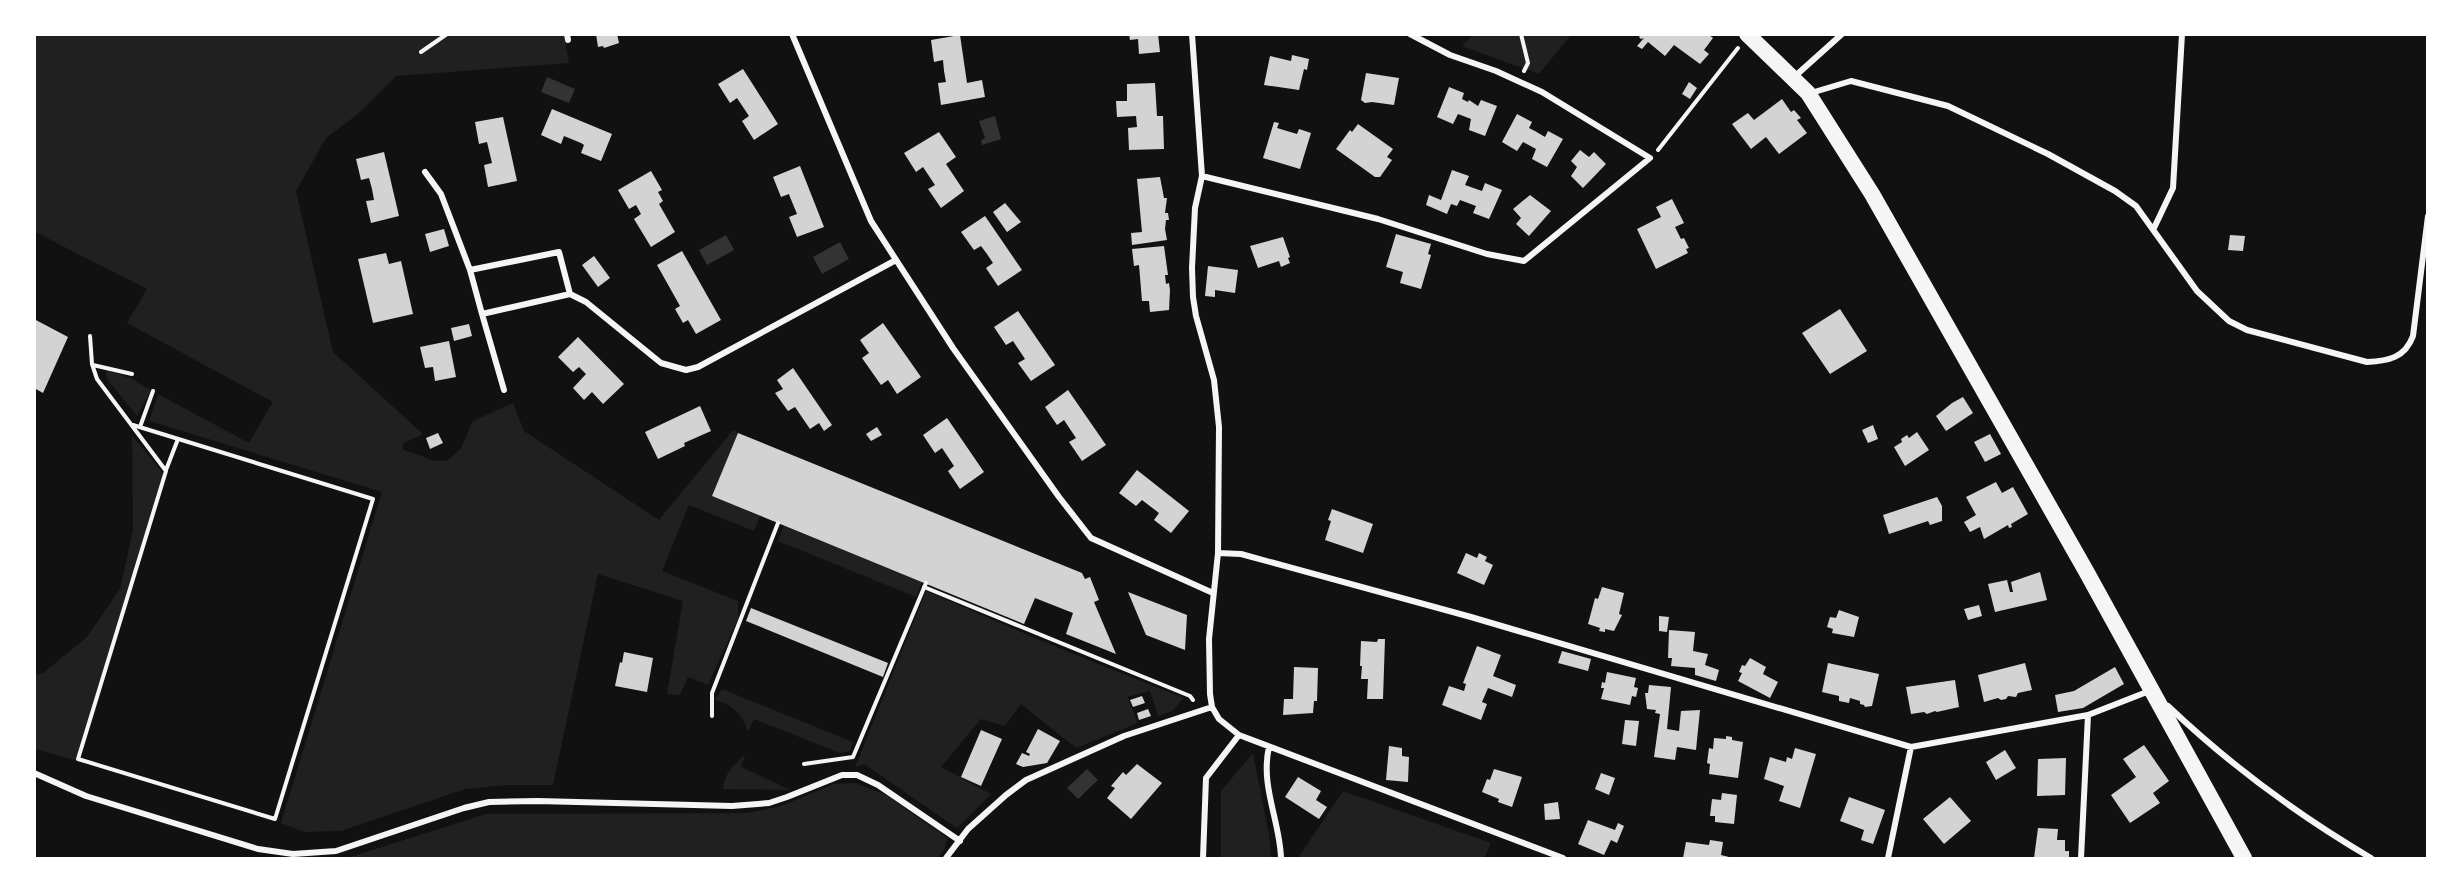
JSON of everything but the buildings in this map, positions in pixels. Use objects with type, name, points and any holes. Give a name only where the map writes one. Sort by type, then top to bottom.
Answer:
[{"type":"highway","points":[[1748,35],[1808,93],[1872,194],[2158,696],[2244,858]]},
{"type":"street","points":[[792,34],[871,221],[953,348],[1059,497],[1091,538],[1213,593]]},
{"type":"street","points":[[1191,34],[1202,176],[1195,208],[1193,297],[1218,403],[1218,553],[1209,639],[1212,707],[1219,719],[1239,735],[1563,858]]},
{"type":"street","points":[[1202,176],[1378,219],[1487,254],[1524,261],[1650,158],[1542,92],[1450,55],[1410,34]]},
{"type":"street","points":[[1793,78],[1842,34]]},
{"type":"street","points":[[2154,228],[2173,188],[2182,34]]},
{"type":"street","points":[[1808,93],[1851,81],[1948,106],[2048,154],[2115,191],[2136,206],[2197,291],[2229,321],[2247,330],[2367,362],[2386,361],[2404,353],[2414,336],[2427,216]]},
{"type":"street","points":[[425,172],[441,194],[470,270],[504,390]]},
{"type":"street","points":[[470,270],[559,252],[570,294]]},
{"type":"street","points":[[482,314],[570,294],[586,302],[661,363],[686,369],[698,367],[896,260]]},
{"type":"street","points":[[2421,261],[2427,267]]},
{"type":"street","points":[[1218,553],[1241,554],[1471,617],[1911,747],[2088,715],[2158,696],[2200,737],[2273,795],[2371,858]]},
{"type":"street","points":[[946,858],[983,815],[1026,780],[1124,736],[1212,707]]},
{"type":"street","points":[[2081,858],[2088,715]]},
{"type":"street","points":[[1203,858],[1206,778],[1239,735]]},
{"type":"street","points":[[1269,747],[1266,760],[1268,794],[1281,858]]},
{"type":"street","points":[[1888,858],[1911,747]]},
{"type":"street","points":[[34,773],[86,796],[258,849],[293,854],[336,851],[489,802],[538,801],[732,806],[769,803],[787,798],[831,779],[856,775],[878,784],[960,841]]},
{"type":"path","points":[[421,52],[447,34]]},
{"type":"path","points":[[1520,82],[1528,63],[1521,34]]},
{"type":"path","points":[[1650,158],[1664,144],[1748,35]]},
{"type":"path","points":[[90,336],[92,364],[97,380],[166,471]]},
{"type":"path","points":[[92,364],[132,374]]},
{"type":"path","points":[[140,427],[153,391]]},
{"type":"path","points":[[133,425],[178,438],[373,499],[275,819],[78,759],[178,438]]},
{"type":"path","points":[[712,716],[712,693],[778,523]]},
{"type":"path","points":[[804,764],[853,757],[925,585],[1190,696],[1199,711]]},
{"type":"shaded area","points":[[34,35],[564,35],[569,63],[396,76],[358,114],[326,138],[296,191],[333,352],[423,434],[404,443],[402,449],[435,461],[447,461],[461,448],[473,421],[513,403],[524,431],[659,520],[733,430],[738,433],[712,496],[760,516],[754,531],[689,505],[662,571],[738,601],[738,619],[708,685],[688,677],[680,695],[667,694],[683,601],[598,574],[553,785],[506,785],[465,789],[341,831],[304,832],[281,823],[382,492],[149,421],[158,394],[249,443],[273,402],[127,323],[147,289],[35,232]]},
{"type":"shaded area","points":[[1473,35],[1571,35],[1539,74],[1462,46]]},
{"type":"shaded area","points":[[547,77],[575,89],[569,103],[541,92]]},
{"type":"shaded area","points":[[995,116],[1001,139],[982,145],[981,140],[985,138],[979,121]]},
{"type":"shaded area","points":[[726,235],[734,250],[707,265],[699,250]]},
{"type":"shaded area","points":[[840,242],[849,259],[822,274],[813,257]]},
{"type":"shaded area","points":[[106,370],[130,378],[151,390],[137,416],[107,379]]},
{"type":"shaded area","points":[[132,435],[165,476],[77,761],[35,749],[34,675],[43,673],[86,638],[120,589],[133,530]]},
{"type":"shaded area","points":[[784,526],[922,582],[916,597],[778,541]]},
{"type":"shaded area","points":[[926,591],[1061,649],[1184,698],[1172,711],[1158,716],[1150,691],[1127,697],[1138,723],[1076,748],[1021,704],[1005,726],[981,719],[941,767],[991,794],[957,828],[864,764],[855,767]]},
{"type":"shaded area","points":[[722,689],[853,742],[850,751],[840,753],[754,719],[748,732],[736,711],[715,700]]},
{"type":"shaded area","points":[[1253,753],[1269,835],[1271,858],[1221,858],[1221,791]]},
{"type":"shaded area","points":[[745,755],[741,767],[790,790],[723,789],[733,766]]},
{"type":"shaded area","points":[[1087,769],[1098,780],[1078,799],[1067,788]]},
{"type":"shaded area","points":[[855,783],[886,795],[947,838],[945,848],[938,858],[347,858],[486,814],[747,813],[781,806],[834,784]]},
{"type":"shaded area","points":[[1343,791],[1491,843],[1484,858],[1298,858]]}]
